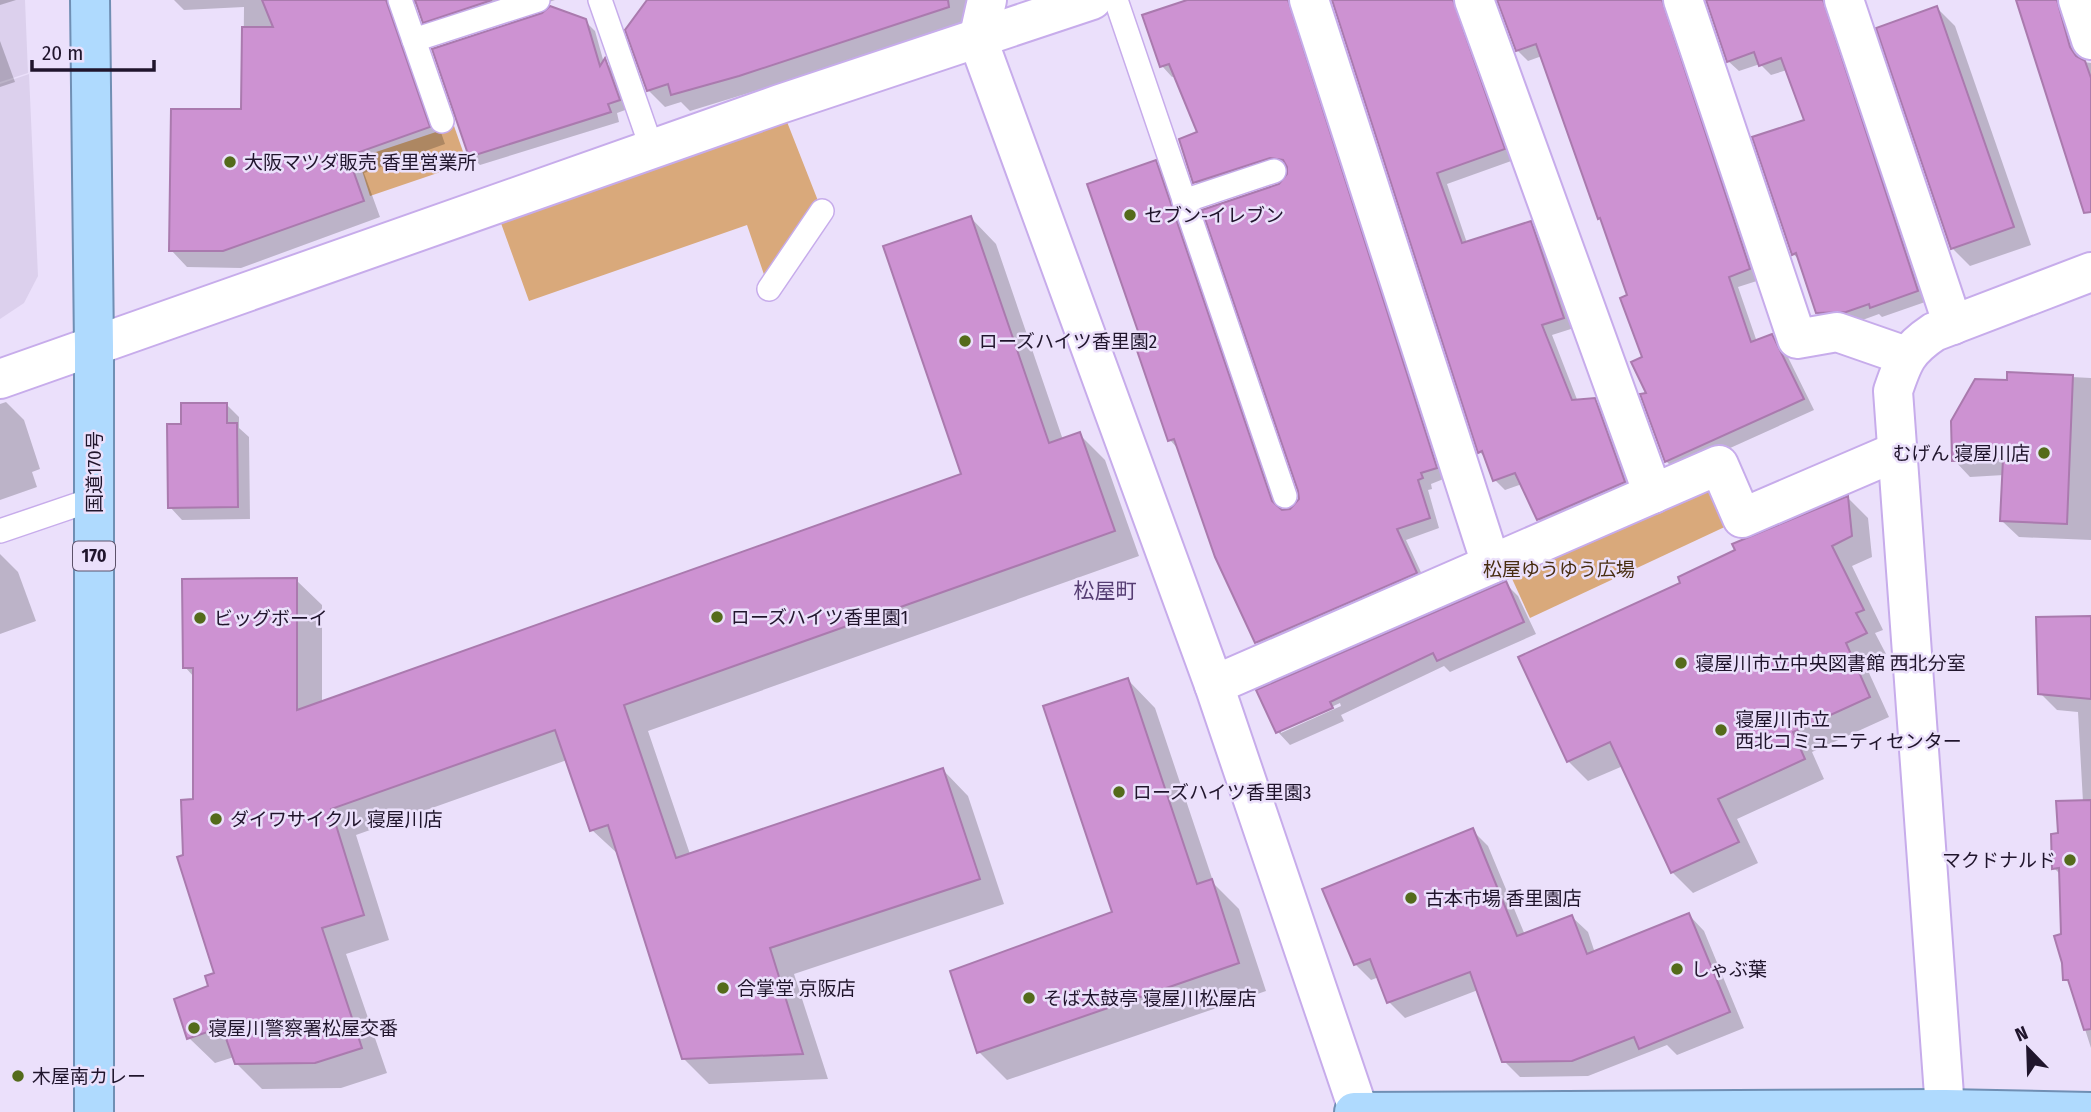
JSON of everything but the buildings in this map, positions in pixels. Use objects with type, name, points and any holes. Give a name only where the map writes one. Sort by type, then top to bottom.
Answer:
[{"type":"highway","name":"国道170号","points":[[89,0],[94,347],[94,1112]]},
{"type":"highway","points":[[1357,1112],[1945,1109],[2091,1112]]},
{"type":"street","points":[[986,0],[978,40],[1214,685],[1357,1112]]},
{"type":"street","points":[[0,379],[652,149],[1092,0]]},
{"type":"street","points":[[1309,0],[1490,564]]},
{"type":"street","points":[[1474,0],[1653,494]]},
{"type":"street","points":[[1683,0],[1797,339],[1837,332],[1906,356]]},
{"type":"street","points":[[1844,0],[1953,324]]},
{"type":"street","points":[[2078,0],[2091,40]]},
{"type":"street","points":[[1945,1109],[1893,391],[1912,346],[1934,332],[2091,272]]},
{"type":"street","points":[[1214,685],[1718,465],[1742,518],[1898,451]]},
{"type":"lane","points":[[400,0],[442,121]]},
{"type":"lane","points":[[414,40],[538,0]]},
{"type":"lane","points":[[600,0],[652,149]]},
{"type":"lane","points":[[1116,0],[1284,496]]},
{"type":"lane","points":[[1184,201],[1274,171]]},
{"type":"lane","points":[[769,289],[822,211]]},
{"type":"lane","points":[[0,531],[94,499]]},
{"type":"shaded area","points":[[0,0],[25,0],[28,73],[0,82]]},
{"type":"shaded area","points":[[29,74],[38,276],[24,303],[0,319],[0,84]]},
{"type":"green space","points":[[780,104],[822,211],[769,289],[747,225],[529,301],[493,201]]},
{"type":"green space","points":[[454,126],[467,163],[370,196],[358,158]]},
{"type":"green space","name":"松屋ゆうゆう広場","points":[[1719,465],[1746,517],[1530,618],[1503,559]]},
{"type":"place","name":"大阪マツダ販売 香里営業所","points":[[230,162]]},
{"type":"place","name":"セブン-イレブン","points":[[1130,215]]},
{"type":"place","name":"ローズハイツ香里園2","points":[[965,341]]},
{"type":"place","name":"むげん 寝屋川店","points":[[2044,453]]},
{"type":"place","name":"ローズハイツ香里園1","points":[[717,617]]},
{"type":"place","name":"ビッグボーイ","points":[[200,618]]},
{"type":"place","name":"寝屋川市立中央図書館 西北分室","points":[[1681,663]]},
{"type":"place","name":"寝屋川市立 西北コミュニティセンター","points":[[1721,730]]},
{"type":"place","name":"ローズハイツ香里園3","points":[[1119,792]]},
{"type":"place","name":"ダイワサイクル 寝屋川店","points":[[216,819]]},
{"type":"place","name":"マクドナルド","points":[[2070,860]]},
{"type":"place","name":"古本市場 香里園店","points":[[1411,898]]},
{"type":"place","name":"しゃぶ葉","points":[[1677,969]]},
{"type":"place","name":"合掌堂 京阪店","points":[[723,988]]},
{"type":"place","name":"そば太鼓亭 寝屋川松屋店","points":[[1029,998]]},
{"type":"place","name":"寝屋川警察署松屋交番","points":[[194,1028]]},
{"type":"place","name":"木屋南カレー","points":[[18,1076]]},
{"type":"district","name":"松屋町","points":[[1105,591]]}]
